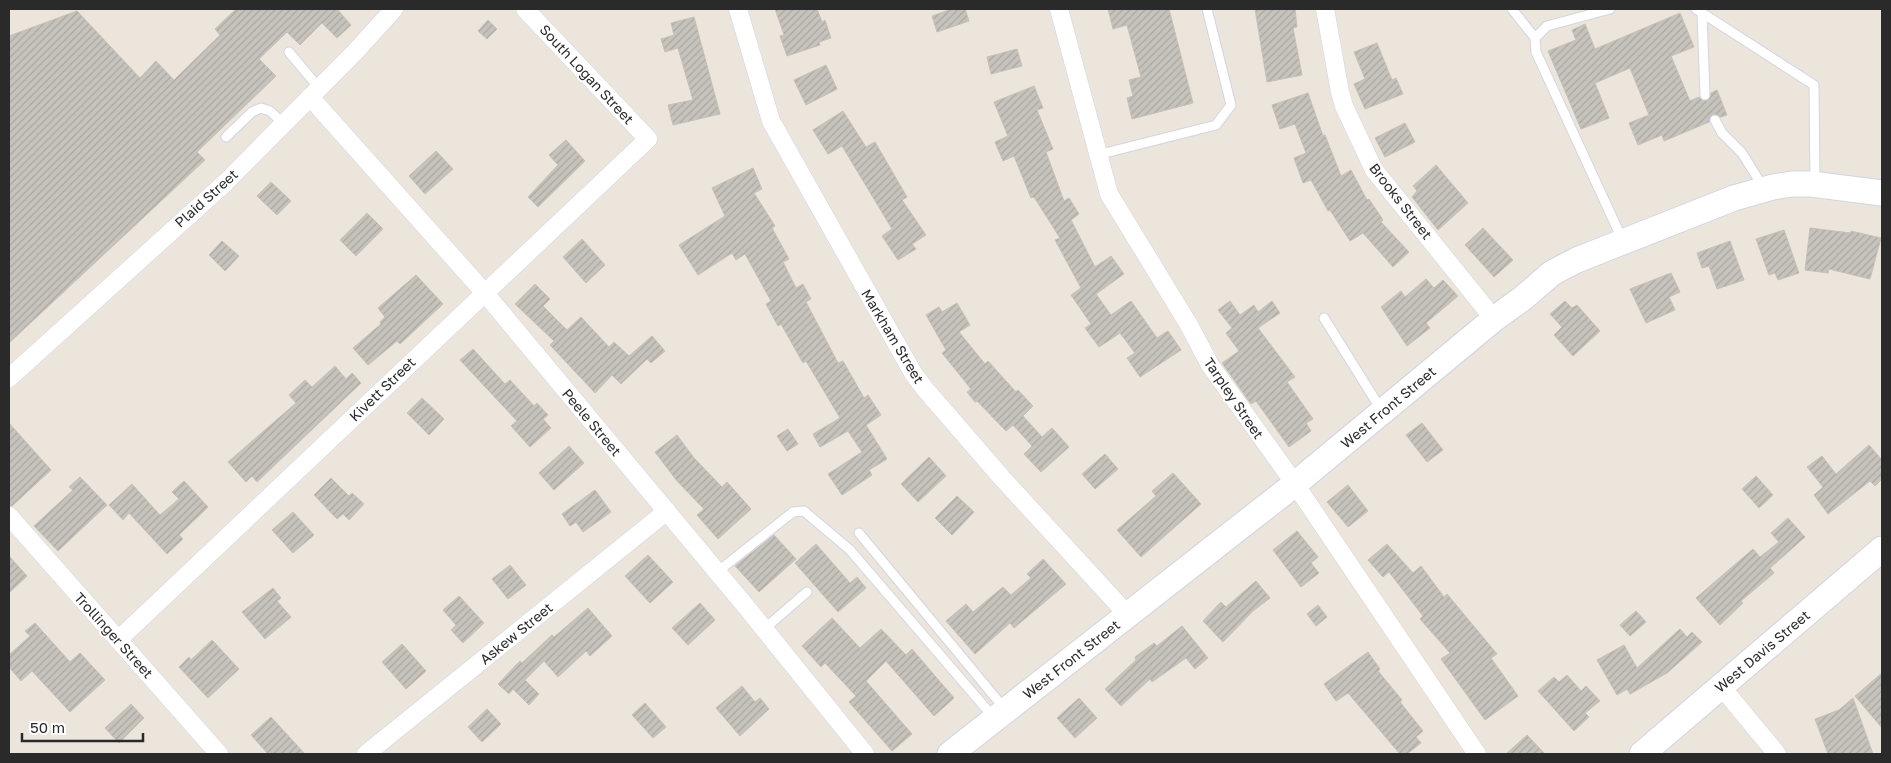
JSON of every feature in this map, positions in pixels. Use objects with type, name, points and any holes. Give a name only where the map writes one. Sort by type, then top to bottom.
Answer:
[{"type":"street","name":"Plaid Street","points":[[9,378],[226,182],[394,9]]},
{"type":"street","name":"South Logan Street","points":[[525,9],[648,139]]},
{"type":"street","name":"Markham Street","points":[[738,9],[771,121],[913,373],[1002,478],[1127,614]]},
{"type":"street","name":"Tarpley Street","points":[[1059,9],[1109,194],[1189,325],[1210,365],[1295,484],[1478,754]]},
{"type":"street","name":"Brooks Street","points":[[1325,9],[1340,92],[1374,170],[1494,319]]},
{"type":"street","name":"Peele Street","points":[[314,92],[484,292],[717,572],[865,754]]},
{"type":"street","name":"Kivett Street","points":[[118,640],[648,139]]},
{"type":"street","name":"West Front Street","points":[[950,754],[1295,484],[1552,273],[1623,242],[1734,198],[1764,189],[1792,184],[1815,184],[1882,193]]},
{"type":"street","name":"Askew Street","points":[[366,754],[666,511]]},
{"type":"street","name":"Trollinger Street","points":[[9,516],[219,754]]},
{"type":"street","name":"West Davis Street","points":[[1642,754],[1720,685],[1882,549]]},
{"type":"street","points":[[1720,685],[1777,754]]},
{"type":"lane","points":[[1097,155],[1216,125],[1232,105],[1207,9]]},
{"type":"lane","points":[[1512,9],[1535,38],[1536,52],[1623,242]]},
{"type":"lane","points":[[1535,38],[1547,26],[1610,9]]},
{"type":"lane","points":[[1699,12],[1705,95]]},
{"type":"lane","points":[[1699,12],[1814,84],[1815,184]]},
{"type":"lane","points":[[289,52],[314,92]]},
{"type":"lane","points":[[226,137],[252,112],[261,108],[270,111],[284,124]]},
{"type":"lane","points":[[1715,120],[1722,133],[1742,153],[1764,189]]},
{"type":"lane","points":[[1324,318],[1382,411]]},
{"type":"lane","points":[[717,572],[793,512],[804,511],[850,550],[1000,715]]},
{"type":"lane","points":[[859,532],[1000,715]]},
{"type":"lane","points":[[764,629],[807,592]]},
{"type":"building","points":[[236,9],[337,9],[351,25],[337,38],[322,23],[300,45],[287,32],[259,59],[276,76],[197,152],[205,160],[9,343],[9,36],[77,11],[140,78],[156,61],[174,80],[220,35],[215,29]]},
{"type":"building","points":[[775,9],[817,9],[822,22],[825,20],[831,38],[819,42],[820,45],[787,56],[780,36],[784,35]]},
{"type":"building","points":[[952,9],[965,9],[969,21],[937,32],[932,16]]},
{"type":"building","points":[[1108,9],[1169,9],[1193,103],[1132,119],[1127,98],[1133,96],[1129,80],[1141,77],[1127,25],[1113,29]]},
{"type":"building","points":[[1255,9],[1295,9],[1297,27],[1293,28],[1302,75],[1267,82]]},
{"type":"building","points":[[1680,13],[1694,47],[1671,56],[1690,101],[1699,97],[1703,101],[1708,100],[1711,93],[1717,90],[1727,115],[1721,117],[1712,114],[1709,122],[1664,141],[1662,135],[1638,145],[1629,123],[1649,115],[1630,68],[1595,83],[1609,118],[1581,129],[1548,51],[1576,40],[1572,30],[1585,24],[1595,49]]},
{"type":"building","points":[[694,17],[720,114],[673,125],[668,105],[693,100],[678,48],[665,52],[661,39],[674,35],[671,23]]},
{"type":"building","points":[[488,20],[497,29],[487,39],[478,31]]},
{"type":"building","points":[[1377,43],[1392,80],[1396,78],[1403,94],[1365,109],[1354,84],[1365,79],[1354,52]]},
{"type":"building","points":[[1017,49],[1022,66],[991,74],[987,57]]},
{"type":"building","points":[[826,65],[837,89],[806,105],[794,80]]},
{"type":"building","points":[[1034,86],[1043,108],[1037,110],[1053,149],[1046,152],[1064,201],[1069,198],[1079,214],[1071,220],[1095,267],[1111,256],[1124,274],[1096,294],[1111,315],[1131,301],[1157,338],[1168,331],[1181,350],[1140,377],[1127,358],[1135,353],[1120,333],[1099,347],[1085,328],[1091,324],[1071,295],[1081,288],[1055,240],[1060,238],[1034,197],[1031,198],[1014,156],[1003,161],[995,142],[1008,136],[994,102]]},
{"type":"building","points":[[1308,93],[1323,136],[1325,135],[1341,176],[1351,170],[1367,200],[1369,199],[1383,220],[1381,222],[1409,252],[1393,267],[1363,233],[1350,241],[1330,210],[1328,211],[1311,180],[1303,183],[1294,158],[1306,153],[1295,124],[1280,129],[1272,105]]},
{"type":"building","points":[[843,111],[866,147],[875,142],[907,197],[902,200],[926,235],[912,244],[916,249],[898,260],[882,236],[892,229],[842,146],[828,154],[813,130]]},
{"type":"building","points":[[1405,123],[1415,142],[1385,157],[1375,138]]},
{"type":"building","points":[[566,140],[585,161],[538,207],[528,197],[558,165],[549,155]]},
{"type":"building","points":[[436,151],[453,169],[425,194],[409,176]]},
{"type":"building","points":[[1436,165],[1468,203],[1438,230],[1412,197],[1417,191],[1413,186]]},
{"type":"building","points":[[753,168],[762,189],[754,193],[775,226],[772,228],[789,259],[783,262],[796,288],[803,284],[811,299],[806,302],[838,363],[843,361],[864,398],[868,395],[881,415],[866,425],[887,459],[869,470],[872,475],[842,495],[828,474],[862,452],[848,431],[820,447],[813,434],[840,418],[806,361],[803,363],[781,324],[778,326],[766,304],[771,301],[745,254],[736,260],[732,253],[698,275],[679,245],[725,216],[712,188]]},
{"type":"building","points":[[271,182],[291,201],[277,215],[257,196]]},
{"type":"building","points":[[367,213],[383,229],[356,256],[340,240]]},
{"type":"building","points":[[1483,228],[1513,260],[1494,277],[1465,245]]},
{"type":"building","points":[[1810,228],[1851,233],[1851,231],[1881,238],[1870,279],[1829,269],[1828,273],[1805,270]]},
{"type":"building","points":[[1784,230],[1799,273],[1778,280],[1775,273],[1769,275],[1756,239]]},
{"type":"building","points":[[582,239],[605,265],[586,283],[563,257]]},
{"type":"building","points":[[222,241],[239,256],[225,271],[209,255]]},
{"type":"building","points":[[1730,241],[1744,280],[1717,289],[1709,266],[1702,268],[1697,253]]},
{"type":"building","points":[[1671,273],[1680,292],[1669,297],[1675,310],[1646,323],[1630,289]]},
{"type":"building","points":[[416,275],[443,304],[400,344],[397,341],[368,365],[353,348],[381,324],[380,322],[385,317],[378,308]]},
{"type":"building","points":[[1426,279],[1434,288],[1443,280],[1458,296],[1426,323],[1430,328],[1407,346],[1381,307],[1401,291],[1405,297]]},
{"type":"building","points":[[535,284],[550,299],[543,306],[567,330],[581,317],[609,347],[614,342],[629,356],[652,336],[665,351],[651,363],[647,359],[621,384],[612,375],[595,393],[550,345],[554,341],[515,304]]},
{"type":"building","points":[[1230,301],[1240,315],[1254,305],[1258,312],[1272,301],[1280,313],[1258,328],[1295,377],[1287,382],[1313,419],[1306,423],[1311,431],[1289,447],[1256,401],[1251,404],[1222,363],[1239,351],[1226,333],[1232,328],[1218,310]]},
{"type":"building","points":[[1565,301],[1572,308],[1577,305],[1600,331],[1573,356],[1554,335],[1562,327],[1550,314]]},
{"type":"building","points":[[957,303],[970,325],[959,332],[985,364],[988,361],[1016,392],[1018,390],[1033,406],[1023,416],[1042,437],[1052,428],[1069,447],[1041,472],[1024,454],[1032,446],[1013,425],[1006,431],[977,401],[975,402],[967,392],[971,389],[942,353],[946,350],[926,315],[939,307],[942,312]]},
{"type":"building","points":[[473,349],[505,384],[510,380],[534,406],[537,403],[548,415],[543,419],[551,428],[530,447],[511,426],[517,421],[460,360]]},
{"type":"building","points":[[335,366],[346,379],[352,373],[361,383],[257,482],[252,476],[246,482],[228,462],[296,403],[289,395],[305,380],[312,387]]},
{"type":"building","points":[[422,398],[444,419],[429,435],[407,413]]},
{"type":"building","points":[[9,423],[51,470],[12,506],[9,506]]},
{"type":"building","points":[[1422,423],[1443,450],[1427,462],[1406,435]]},
{"type":"building","points":[[788,429],[798,444],[787,451],[777,436]]},
{"type":"building","points":[[677,435],[694,458],[722,487],[727,482],[751,509],[718,539],[697,515],[704,509],[677,481],[655,452]]},
{"type":"building","points":[[1869,445],[1882,460],[1882,479],[1875,486],[1870,481],[1828,514],[1814,495],[1823,487],[1807,467],[1822,456],[1836,474]]},
{"type":"building","points":[[569,446],[584,463],[554,490],[539,473]]},
{"type":"building","points":[[1105,454],[1118,469],[1095,489],[1082,474]]},
{"type":"building","points":[[929,457],[946,476],[918,502],[901,484]]},
{"type":"building","points":[[1173,473],[1201,504],[1141,557],[1117,530],[1156,496],[1152,491]]},
{"type":"building","points":[[1756,476],[1773,495],[1759,508],[1742,489]]},
{"type":"building","points":[[80,477],[107,505],[58,551],[34,526],[73,490],[69,487]]},
{"type":"building","points":[[331,478],[349,496],[352,493],[364,504],[349,520],[343,514],[337,519],[314,495]]},
{"type":"building","points":[[184,481],[208,507],[179,535],[183,539],[167,554],[129,513],[123,520],[109,505],[132,484],[160,515],[179,499],[172,492]]},
{"type":"building","points":[[1348,485],[1368,511],[1348,527],[1327,502]]},
{"type":"building","points":[[595,490],[611,512],[583,532],[576,522],[570,526],[562,514]]},
{"type":"building","points":[[957,496],[974,512],[952,535],[935,518]]},
{"type":"building","points":[[293,512],[314,535],[293,553],[272,530]]},
{"type":"building","points":[[1788,518],[1805,537],[1770,568],[1774,573],[1741,601],[1743,603],[1720,625],[1696,598],[1753,549],[1760,557],[1779,542],[1771,533]]},
{"type":"building","points":[[1297,531],[1318,557],[1311,563],[1319,573],[1301,587],[1273,550]]},
{"type":"building","points":[[774,535],[796,559],[759,592],[735,566]]},
{"type":"building","points":[[816,544],[850,583],[857,577],[866,588],[838,612],[795,563]]},
{"type":"building","points":[[1387,544],[1413,573],[1421,566],[1444,597],[1447,594],[1497,654],[1491,658],[1518,696],[1485,720],[1441,659],[1450,653],[1420,619],[1423,616],[1389,572],[1383,577],[1368,560]]},
{"type":"building","points":[[648,555],[673,582],[650,603],[625,576]]},
{"type":"building","points":[[9,556],[27,576],[9,593]]},
{"type":"building","points":[[1043,559],[1066,584],[1014,628],[1010,623],[975,654],[946,621],[966,604],[973,612],[1003,587],[1011,595],[1031,578],[1027,574]]},
{"type":"building","points":[[510,565],[526,585],[508,599],[492,579]]},
{"type":"building","points":[[1256,581],[1270,598],[1253,611],[1223,642],[1203,621],[1221,602],[1226,607]]},
{"type":"building","points":[[273,588],[281,598],[277,601],[291,617],[265,639],[242,612]]},
{"type":"building","points":[[459,596],[484,623],[463,643],[451,630],[456,625],[443,610]]},
{"type":"building","points":[[700,603],[715,620],[688,645],[672,628]]},
{"type":"building","points":[[1318,605],[1327,617],[1316,626],[1307,614]]},
{"type":"building","points":[[588,608],[612,636],[590,656],[586,651],[558,677],[544,661],[525,680],[539,694],[529,705],[513,689],[509,694],[498,684],[520,661],[522,663],[552,635],[554,637]]},
{"type":"building","points":[[1636,611],[1646,622],[1630,636],[1620,625]]},
{"type":"building","points":[[832,618],[860,648],[881,629],[906,655],[912,649],[954,698],[934,716],[886,661],[866,681],[912,734],[892,751],[849,702],[856,696],[825,663],[821,667],[802,646]]},
{"type":"building","points":[[35,623],[70,662],[80,653],[105,680],[70,712],[32,671],[21,681],[9,667],[9,655],[30,636],[25,631]]},
{"type":"building","points":[[1182,626],[1208,658],[1195,669],[1186,658],[1152,682],[1150,679],[1121,706],[1105,689],[1136,660],[1135,657],[1154,643],[1157,646]]},
{"type":"building","points":[[1680,629],[1687,637],[1692,632],[1702,642],[1667,673],[1630,694],[1627,689],[1617,695],[1597,660],[1624,645],[1637,668]]},
{"type":"building","points":[[212,640],[239,669],[208,698],[179,667],[189,657],[191,660]]},
{"type":"building","points":[[402,644],[426,671],[406,689],[382,662]]},
{"type":"building","points":[[1368,652],[1380,669],[1378,671],[1402,700],[1400,702],[1423,731],[1416,737],[1421,743],[1407,754],[1400,754],[1348,693],[1336,701],[1324,684]]},
{"type":"building","points":[[1882,673],[1882,728],[1855,696]]},
{"type":"building","points":[[1567,675],[1581,691],[1586,686],[1600,701],[1585,713],[1589,717],[1574,731],[1538,691],[1554,677],[1559,682]]},
{"type":"building","points":[[742,686],[755,702],[760,698],[769,709],[740,736],[716,708]]},
{"type":"building","points":[[1079,698],[1097,718],[1075,738],[1057,718]]},
{"type":"building","points":[[1853,698],[1873,754],[1828,754],[1815,719],[1839,710]]},
{"type":"building","points":[[645,703],[666,727],[653,738],[632,715]]},
{"type":"building","points":[[131,704],[144,718],[119,743],[105,728]]},
{"type":"building","points":[[487,709],[501,724],[482,742],[468,727]]},
{"type":"building","points":[[271,717],[305,754],[268,754],[251,735]]},
{"type":"building","points":[[1527,735],[1545,754],[1506,754]]}]
